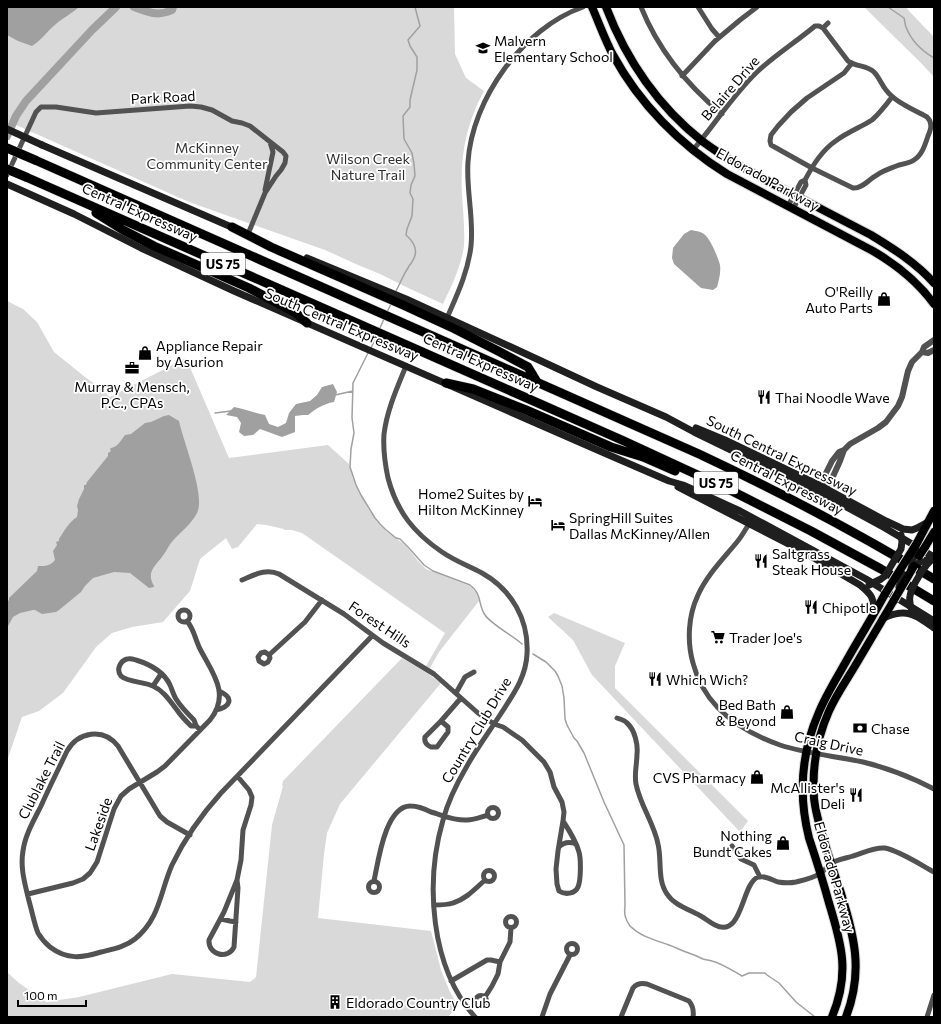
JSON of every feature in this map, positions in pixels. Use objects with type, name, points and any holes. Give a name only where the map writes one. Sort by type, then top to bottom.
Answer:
[{"type":"highway","name":"Central Expressway","points":[[7,148],[694,452],[855,533],[934,579]]},
{"type":"highway","name":"Central Expressway","points":[[7,169],[624,441],[730,490],[839,546],[934,601]]},
{"type":"highway","points":[[80,201],[100,216],[123,230],[154,246],[249,288],[296,313],[307,323]]},
{"type":"highway","points":[[232,227],[271,247],[404,302],[528,367],[537,382]]},
{"type":"highway","points":[[446,383],[473,389],[611,447],[643,457],[690,477],[730,490]]},
{"type":"main road","name":"Eldorado Parkway","points":[[592,7],[613,55],[626,76],[665,125],[693,150],[719,169],[889,261],[905,273],[923,290],[934,304]]},
{"type":"main road","name":"Eldorado Parkway","points":[[606,7],[631,59],[652,91],[672,113],[701,140],[732,162],[872,235],[915,264],[934,283]]},
{"type":"main road","points":[[642,98],[652,91]]},
{"type":"main road","points":[[7,129],[386,294]]},
{"type":"main road","name":"South Central Expressway","points":[[7,184],[74,214],[177,265],[307,323],[740,511],[866,579],[934,621]]},
{"type":"main road","points":[[872,235],[869,249],[889,256],[907,269],[911,268],[915,264]]},
{"type":"main road","name":"South Central Expressway","points":[[404,302],[447,318],[666,417],[832,499],[885,528],[934,558]]},
{"type":"main road","name":"South Central Expressway","points":[[666,417],[679,420],[725,440],[823,486],[886,521]]},
{"type":"main road","name":"South Central Expressway","points":[[669,481],[682,490],[802,551],[860,585]]},
{"type":"main road","name":"Eldorado Parkway","points":[[848,1017],[855,977],[855,952],[853,937],[821,831],[815,802],[814,779],[817,753],[829,712],[894,600],[917,543],[934,511]]},
{"type":"main road","points":[[886,521],[908,530],[917,528],[928,522]]},
{"type":"main road","points":[[886,521],[900,533],[903,538],[909,566],[906,591],[911,608],[918,617]]},
{"type":"main road","name":"Eldorado Parkway","points":[[832,1017],[838,1001],[842,983],[843,965],[840,940],[808,832],[803,805],[802,780],[807,751],[821,707],[885,594],[893,582],[925,547],[934,532]]},
{"type":"main road","points":[[869,585],[885,576],[901,549],[902,545],[900,533]]},
{"type":"main road","points":[[860,585],[877,585],[885,582],[909,566],[934,558]]},
{"type":"main road","points":[[911,608],[910,596],[912,589],[925,567],[934,558]]},
{"type":"main road","points":[[860,585],[871,595],[874,601],[874,609],[871,619]]},
{"type":"main road","points":[[883,618],[902,612],[918,617],[934,628]]},
{"type":"main road","points":[[840,940],[853,937]]},
{"type":"street","points":[[447,318],[463,280],[469,260],[472,235],[468,176],[469,150],[475,126],[485,100],[494,84],[511,61],[533,38],[553,21],[583,7]]},
{"type":"street","points":[[641,7],[655,37],[682,76],[722,114]]},
{"type":"street","points":[[698,7],[719,37]]},
{"type":"street","points":[[682,76],[719,37],[757,7]]},
{"type":"street","name":"Belaire Drive","points":[[693,150],[756,72],[815,26],[820,26],[823,28],[828,23]]},
{"type":"street","points":[[823,28],[845,58],[852,63],[873,71],[877,75],[885,90],[892,97],[927,117],[931,124],[924,148],[918,156],[913,160],[877,174],[858,188],[853,188],[812,168],[771,145],[770,141],[771,135],[791,112],[807,98],[844,74],[852,63]]},
{"type":"street","points":[[791,208],[797,196],[806,185],[805,180],[816,161],[825,150],[848,132],[865,124],[873,118],[882,110],[892,97]]},
{"type":"street","name":"Park Road","points":[[7,175],[26,132],[36,112],[41,107],[56,107],[96,113],[190,106],[201,107],[250,126],[286,156],[281,170],[265,193],[248,234]]},
{"type":"street","points":[[265,193],[273,152],[270,142]]},
{"type":"street","points":[[823,486],[823,480],[832,461],[839,452],[886,422],[898,406],[902,397],[908,371],[912,362],[922,352],[924,347],[934,340]]},
{"type":"street","points":[[922,352],[928,353],[934,350]]},
{"type":"street","name":"Country Club Drive","points":[[406,366],[392,402],[384,437],[385,464],[394,499],[408,522],[430,543],[451,558],[487,576],[501,587],[518,608],[526,630],[527,655],[523,675],[515,691],[463,772],[453,792],[444,816],[436,854],[434,905],[444,965],[462,1001],[475,1017]]},
{"type":"street","name":"Craig Drive","points":[[749,524],[739,540],[708,576],[692,609],[690,622],[691,658],[702,686],[709,697],[727,717],[762,738],[780,745],[884,768],[934,789]]},
{"type":"street","name":"Forest Hills","points":[[242,580],[264,572],[273,571],[283,576],[347,616],[372,636],[429,671],[478,713],[522,740],[544,762],[550,772],[554,787],[562,802],[564,821]]},
{"type":"street","points":[[269,655],[305,622],[322,600]]},
{"type":"street","name":"Lakeside","points":[[28,894],[73,883],[83,879],[90,873],[99,857],[117,802],[121,796],[126,791],[165,766],[198,728],[211,718],[216,710],[219,701],[219,691],[216,680],[212,669],[200,649],[192,628],[187,621]]},
{"type":"street","name":"Clublake Trail","points":[[190,835],[162,818],[118,746],[111,740],[95,734],[82,737],[75,741],[66,751],[26,838],[23,849],[22,867],[39,934],[44,941],[58,952],[71,956],[83,957],[122,946],[139,936],[146,929],[155,914],[172,866],[208,808],[372,636]]},
{"type":"street","points":[[127,659],[133,659],[150,665],[161,674],[170,684],[177,701],[195,722],[198,728],[191,726],[170,700],[153,686],[124,678],[119,673],[120,664],[127,659]]},
{"type":"street","points":[[456,693],[465,677],[474,672]]},
{"type":"street","points":[[153,686],[161,674]]},
{"type":"street","name":"Lakeside","points":[[216,710],[225,708],[228,703],[228,698],[226,695],[219,691]]},
{"type":"street","points":[[441,721],[448,726],[448,732],[437,746],[434,748],[430,747],[426,743],[425,737],[461,698]]},
{"type":"street","points":[[617,718],[628,724],[636,740],[636,786],[657,837],[660,851],[662,882],[665,891],[676,903],[699,914],[715,925],[722,927],[732,924],[736,920],[751,884],[756,878],[765,877],[778,882],[796,882],[820,874],[831,863],[871,850],[885,848],[898,853],[934,872]]},
{"type":"street","points":[[237,880],[238,888],[235,944],[229,953],[219,954],[212,950],[209,942],[210,937],[221,919],[237,880],[241,860],[243,830],[252,800],[249,790],[238,777]]},
{"type":"street","points":[[374,882],[383,839],[397,812],[405,806],[418,807],[444,816],[467,820],[488,815]]},
{"type":"street","points":[[564,821],[576,844],[580,859],[578,887],[568,893],[560,892],[558,888],[556,869],[564,821]]},
{"type":"street","points":[[559,847],[567,842],[576,844]]},
{"type":"street","points":[[732,846],[741,859],[754,865],[760,877]]},
{"type":"street","points":[[434,905],[459,901],[485,880]]},
{"type":"street","points":[[221,919],[236,922]]},
{"type":"street","points":[[485,997],[499,972],[500,962],[511,939],[511,928]]},
{"type":"street","points":[[542,1017],[552,989],[570,955]]},
{"type":"street","points":[[451,981],[487,960],[500,962]]},
{"type":"street","points":[[621,1017],[635,985],[648,984],[689,1001],[692,1005],[693,1017]]},
{"type":"street","points":[[927,1017],[934,995]]},
{"type":"green space","name":"Wilson Creek Nature Trail","points":[[7,7],[454,7],[455,54],[466,78],[484,91],[473,116],[463,153],[463,254],[456,276],[443,304],[325,250],[189,202],[7,121]]},
{"type":"green space","points":[[864,7],[906,7],[934,37],[934,77],[921,63]]},
{"type":"green space","points":[[7,301],[23,309],[37,322],[54,352],[110,397],[186,358],[229,458],[328,445],[349,464],[353,479],[368,508],[377,522],[386,531],[405,545],[426,569],[472,587],[476,592],[479,601],[439,652],[430,668],[426,666],[445,633],[302,533],[257,524],[238,547],[232,549],[226,538],[200,559],[190,591],[163,622],[132,627],[112,633],[96,647],[63,693],[39,711],[22,717],[7,761]]},
{"type":"green space","points":[[554,613],[625,643],[615,666],[615,688],[748,821],[740,832],[592,675],[573,640],[548,617]]},
{"type":"green space","name":"Eldorado Country Club","points":[[402,658],[441,683],[340,804],[327,833],[318,918],[431,931],[441,970],[450,992],[458,1006],[448,1017],[7,1017],[7,972],[19,983],[46,1002],[79,997],[172,974],[250,982],[256,977],[272,825],[283,786],[283,781]]},
{"type":"shaded area","points":[[7,7],[79,7],[56,24],[32,46],[7,35]]},
{"type":"shaded area","points":[[691,230],[701,232],[706,236],[718,257],[720,273],[717,287],[713,290],[701,288],[674,264],[672,258],[673,248],[684,234]]},
{"type":"shaded area","points":[[333,384],[337,392],[334,402],[314,410],[308,415],[295,416],[295,432],[282,437],[260,429],[253,435],[244,436],[239,432],[241,423],[237,417],[226,415],[234,407],[265,415],[269,424],[278,427],[286,423],[289,413],[296,404],[310,401],[317,395],[322,387]]},
{"type":"shaded area","points":[[169,415],[179,421],[193,468],[199,494],[199,505],[197,513],[171,543],[153,568],[151,576],[154,587],[149,588],[130,573],[114,572],[93,578],[81,592],[56,612],[42,614],[33,610],[20,613],[13,617],[7,628],[7,602],[9,598],[37,571],[38,566],[48,565],[55,560],[53,551],[57,545],[56,542],[59,541],[67,527],[77,517],[77,506],[84,489],[84,485],[86,485],[108,456],[108,453],[111,451],[110,449],[117,445],[125,435],[131,434],[145,423]]},
{"type":"waterway","points":[[7,136],[16,116],[26,101],[92,30],[116,7]]},
{"type":"waterway","points":[[134,7],[157,13],[167,12],[172,10],[173,7]]},
{"type":"waterway","points":[[396,291],[416,253],[415,246],[406,235],[412,216],[413,199],[410,193],[411,185],[415,176],[412,153],[404,139],[403,116],[410,107],[410,100],[417,70],[417,57],[408,40],[420,26],[415,7]]},
{"type":"waterway","points":[[888,7],[904,18],[908,32],[914,41],[921,49],[934,58]]},
{"type":"waterway","points":[[387,312],[391,304]]},
{"type":"waterway","points":[[379,330],[384,319]]},
{"type":"waterway","points":[[371,348],[377,335]]},
{"type":"waterway","points":[[368,353],[353,383],[352,418],[354,433],[350,467],[361,495],[375,518],[385,529],[396,538],[400,539],[424,565],[433,571],[470,585],[474,588],[483,611],[488,619],[522,644]]},
{"type":"waterway","points":[[335,395],[353,391]]},
{"type":"waterway","points":[[215,413],[231,411]]},
{"type":"waterway","points":[[533,654],[546,662],[558,676],[562,686],[565,719],[567,725],[584,753],[624,845],[625,914],[630,926],[648,938],[720,964],[742,976],[749,973],[765,973],[779,983],[796,1002],[815,1017]]},
{"type":"place","name":"Malvern Elementary School","points":[[483,48]]},
{"type":"place","name":"O'Reilly Auto Parts","points":[[884,299]]},
{"type":"place","name":"Appliance Repair by Asurion","points":[[145,353]]},
{"type":"place","name":"Murray & Mensch, P.C., CPAs","points":[[132,368]]},
{"type":"place","name":"Thai Noodle Wave","points":[[764,397]]},
{"type":"place","name":"Home2 Suites by Hilton McKinney","points":[[535,501]]},
{"type":"place","name":"SpringHill Suites Dallas McKinney/Allen","points":[[558,525]]},
{"type":"place","name":"Saltgrass Steak House","points":[[761,561]]},
{"type":"place","name":"Chipotle","points":[[811,607]]},
{"type":"place","name":"Trader Joe's","points":[[718,637]]},
{"type":"place","name":"Which Wich?","points":[[655,679]]},
{"type":"place","name":"Bed Bath & Beyond","points":[[787,712]]},
{"type":"place","name":"Chase","points":[[860,728]]},
{"type":"place","name":"CVS Pharmacy","points":[[757,777]]},
{"type":"place","name":"McAllister's Deli","points":[[856,795]]},
{"type":"place","name":"Nothing Bundt Cakes","points":[[783,843]]},
{"type":"place","name":"Eldorado Country Club","points":[[335,1002]]},
{"type":"park label","name":"McKinney Community Center","points":[[207,156]]}]
